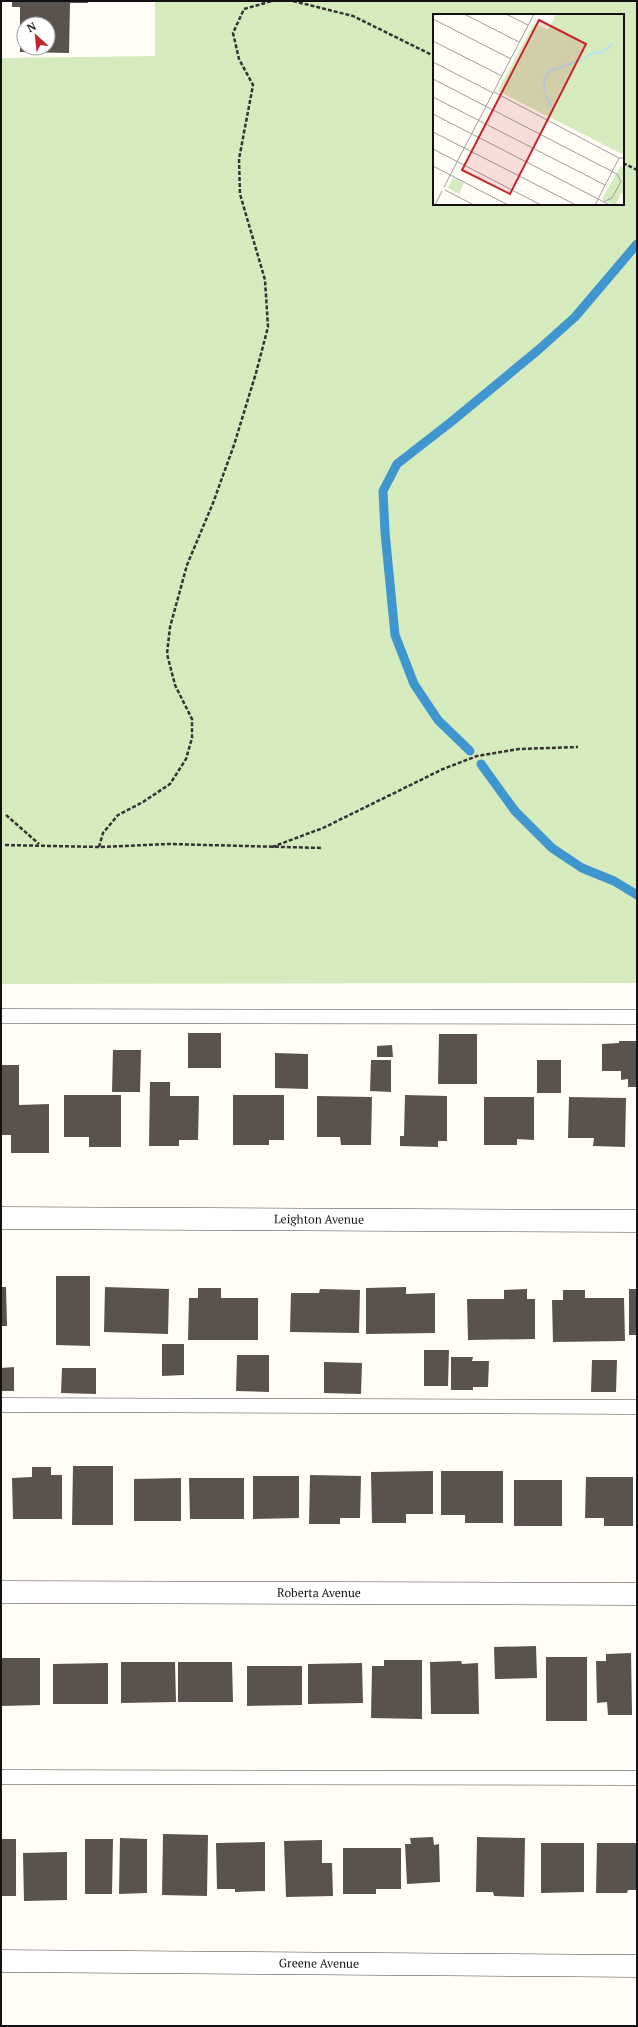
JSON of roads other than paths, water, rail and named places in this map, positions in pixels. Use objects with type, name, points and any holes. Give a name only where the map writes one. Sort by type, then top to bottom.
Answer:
[{"type":"street","name":"Leighton Avenue","points":[[1,1218],[637,1221]]},
{"type":"street","name":"Roberta Avenue","points":[[1,1592],[637,1594]]},
{"type":"street","name":"Greene Avenue","points":[[1,1961],[637,1966]]},
{"type":"lane","points":[[1,1016],[637,1017]]},
{"type":"lane","points":[[1,1405],[637,1407]]},
{"type":"lane","points":[[1,1777],[637,1778]]},
{"type":"waterway","points":[[470,751],[438,720],[414,684],[395,635],[385,532],[383,491],[397,464],[451,422],[537,351],[575,317],[637,244]]},
{"type":"waterway","points":[[481,764],[515,811],[552,848],[582,868],[614,881],[637,895]]}]
